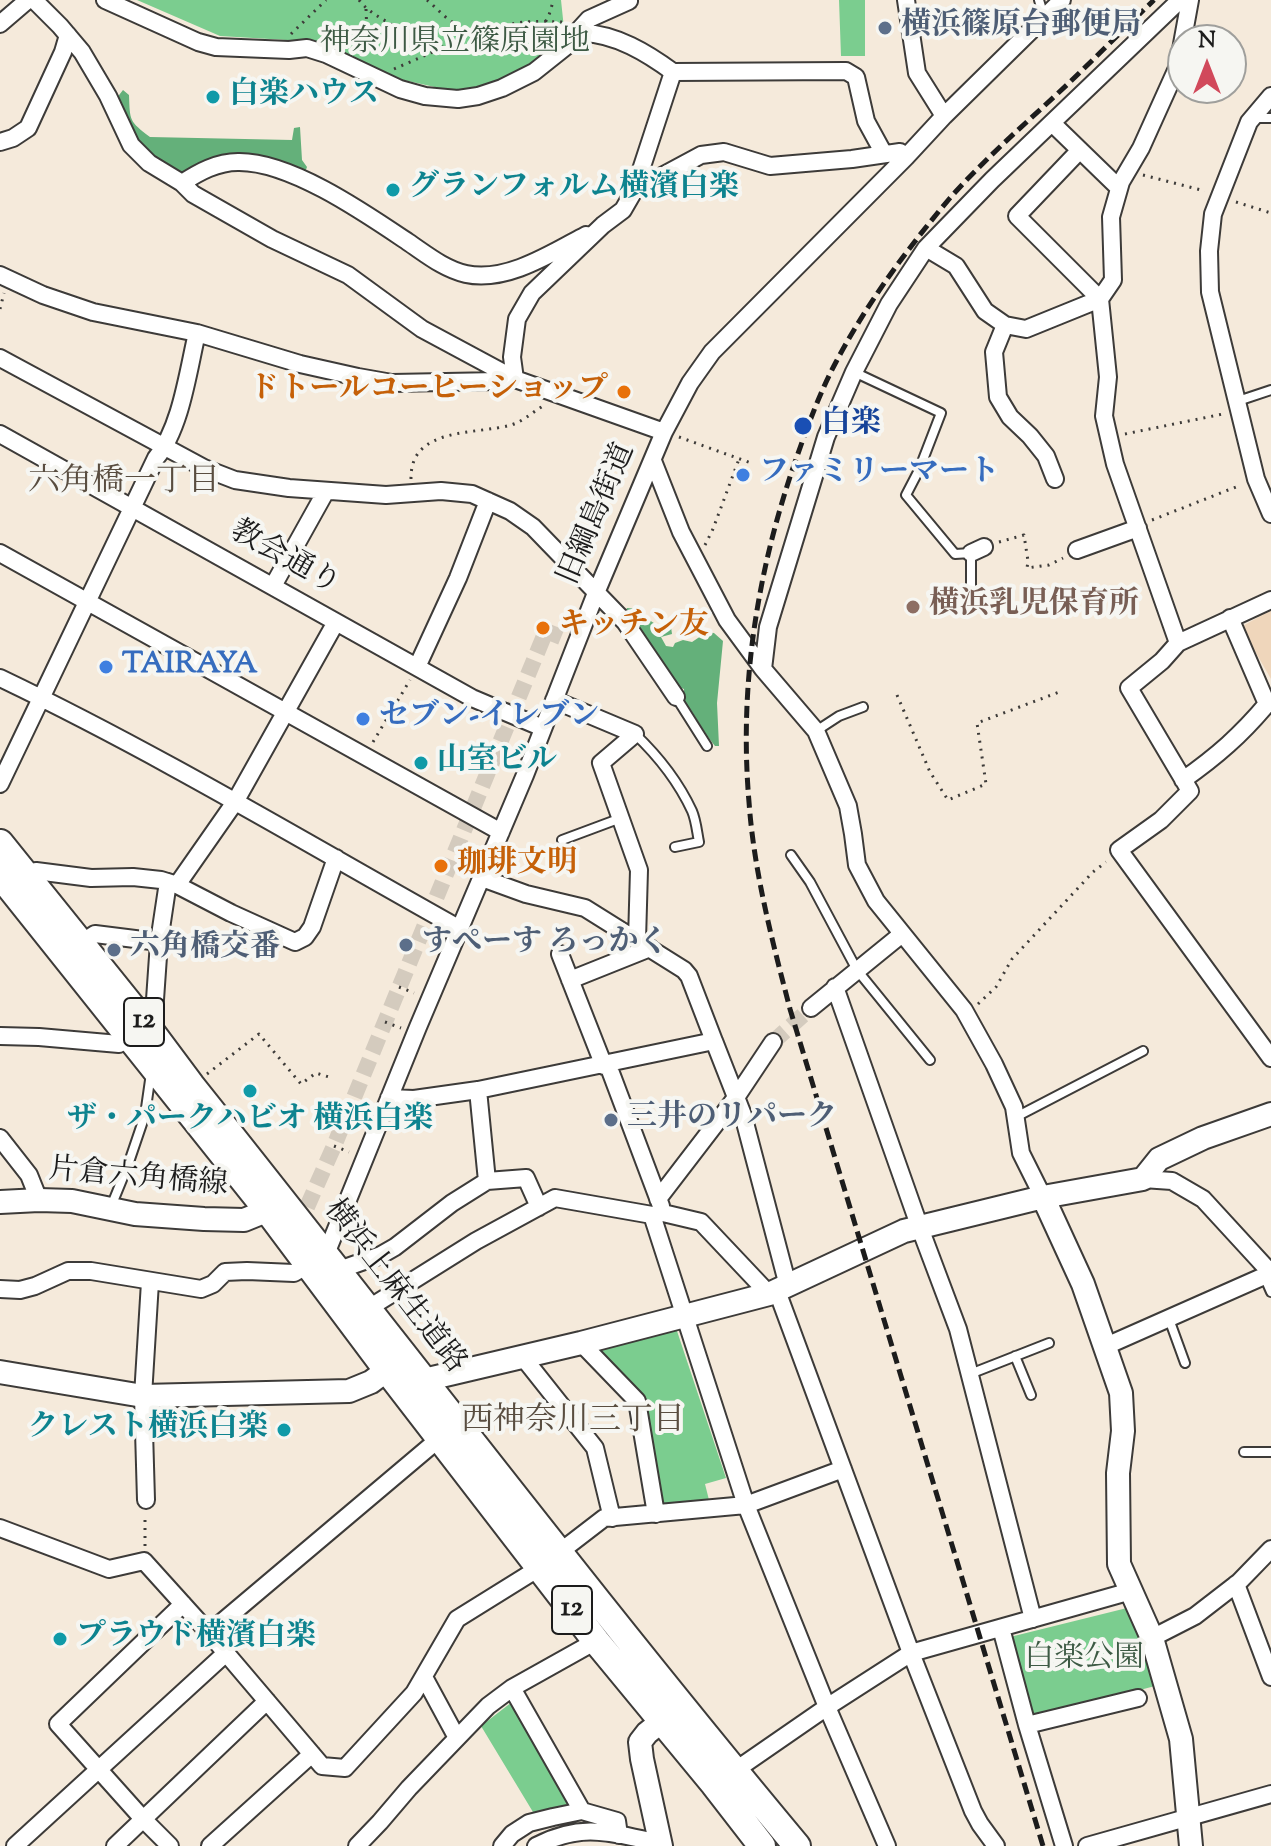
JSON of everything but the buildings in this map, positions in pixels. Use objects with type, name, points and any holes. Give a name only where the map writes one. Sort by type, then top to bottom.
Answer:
[{"type":"main road","name":"横浜上麻生道路","points":[[0,843],[81,943],[136,1030],[152,1067],[324,1262],[369,1308],[424,1380],[549,1560],[596,1641],[662,1721],[797,1846]]},
{"type":"main road","name":"横浜上麻生道路","points":[[0,875],[136,1030],[191,1085],[277,1207]]},
{"type":"main road","name":"横浜上麻生道路","points":[[324,1262],[387,1370],[440,1438],[549,1560],[724,1778],[762,1846]]},
{"type":"street","points":[[0,24],[31,0],[82,52],[108,96],[131,145],[149,163],[182,183],[193,194],[272,239],[348,275],[422,329],[515,379],[664,432]]},
{"type":"street","points":[[105,0],[198,42],[216,47],[307,48],[400,89],[425,96],[458,99],[502,88],[534,72],[583,33],[600,33],[650,55],[673,72],[846,71],[856,77],[866,121],[884,154]]},
{"type":"street","points":[[906,0],[917,73],[944,116]]},
{"type":"street","name":"旧綱島街道","points":[[324,1262],[596,593],[664,432],[690,383],[712,352],[906,157],[1043,7],[1062,0]]},
{"type":"street","points":[[763,669],[768,627],[826,437],[854,372],[889,304],[926,248],[992,180],[1180,0]]},
{"type":"street","points":[[926,248],[956,266],[985,311],[1005,325],[1026,329],[1100,299],[1113,280],[1111,217],[1119,188],[1178,66],[1190,0]]},
{"type":"street","points":[[579,30],[589,19],[629,1]]},
{"type":"street","points":[[0,142],[28,128],[68,35]]},
{"type":"street","points":[[515,379],[512,357],[514,338],[517,319],[524,304],[603,225],[623,210],[634,191],[673,72]]},
{"type":"street","points":[[1271,96],[1249,122],[1213,214],[1209,251],[1210,292],[1256,479],[1271,514]]},
{"type":"street","points":[[1052,123],[1119,188]]},
{"type":"street","points":[[1080,150],[1017,216],[1100,299],[1108,377],[1104,416],[1115,464],[1178,643]]},
{"type":"street","points":[[634,191],[701,155],[713,152],[724,152],[770,166],[900,152],[906,157]]},
{"type":"street","points":[[182,183],[216,165],[238,162],[260,164],[288,173],[354,207],[438,263],[467,274],[513,270],[543,258],[603,225]]},
{"type":"street","points":[[0,275],[43,295],[93,312],[197,333],[300,364],[392,383],[515,379]]},
{"type":"street","points":[[1005,325],[994,352],[998,397],[1010,417],[1046,456],[1055,479]]},
{"type":"street","points":[[0,784],[156,458],[165,447],[175,421],[197,333]]},
{"type":"street","points":[[0,358],[204,468],[235,480],[386,495],[441,491],[472,494],[510,511],[533,527],[625,622],[676,697]]},
{"type":"street","name":"教会通り","points":[[0,434],[472,698],[543,728]]},
{"type":"street","points":[[653,461],[681,532],[727,620],[763,669],[816,731],[848,806],[857,865],[876,901],[966,1014],[994,1064],[1014,1107],[1021,1153],[1083,1284],[1121,1393],[1123,1431],[1118,1473],[1119,1564],[1152,1638],[1181,1739],[1191,1846]]},
{"type":"street","points":[[273,586],[326,491]]},
{"type":"street","points":[[417,667],[458,578],[488,501]]},
{"type":"street","points":[[1077,550],[1137,527]]},
{"type":"street","points":[[0,553],[501,832]]},
{"type":"street","points":[[1271,600],[1178,643],[1162,661],[1129,688],[1190,791],[1161,820],[1119,850],[1271,1058]]},
{"type":"street","points":[[1183,780],[1244,732],[1269,704],[1230,618]]},
{"type":"street","points":[[0,1036],[119,1044],[154,1014],[159,942],[172,883],[235,802],[336,622]]},
{"type":"street","points":[[0,678],[235,802],[460,929]]},
{"type":"street","points":[[554,700],[635,734],[601,763],[639,870],[644,944]]},
{"type":"street","points":[[27,876],[36,871],[91,878],[133,877],[172,883],[295,942],[305,937],[312,927],[336,858]]},
{"type":"street","points":[[482,878],[526,894],[585,908],[689,976],[743,1115],[778,1290],[911,1653],[973,1811],[996,1846]]},
{"type":"street","points":[[81,943],[95,934],[159,942]]},
{"type":"street","points":[[811,1008],[902,934]]},
{"type":"street","points":[[570,980],[644,944]]},
{"type":"street","points":[[560,954],[606,1065],[658,1209],[685,1316],[746,1505],[887,1846]]},
{"type":"street","points":[[835,987],[958,1329],[1033,1619]]},
{"type":"street","points":[[389,1098],[414,1099],[478,1090],[714,1041]]},
{"type":"street","points":[[658,1209],[773,1042]]},
{"type":"street","points":[[478,1090],[487,1181]]},
{"type":"street","points":[[1143,1179],[1159,1159],[1203,1138],[1271,1114]]},
{"type":"street","points":[[0,1138],[29,1175],[39,1200]]},
{"type":"street","points":[[0,1289],[20,1290],[68,1271],[91,1271],[201,1289],[213,1284],[225,1272],[294,1273],[324,1262],[381,1255],[487,1181],[526,1178],[539,1207]]},
{"type":"street","points":[[424,1380],[581,1343],[778,1290],[904,1231],[1043,1197],[1143,1179],[1172,1181],[1203,1199],[1269,1274],[1106,1346]]},
{"type":"street","points":[[369,1308],[476,1241],[555,1198],[658,1209],[701,1222],[778,1290]]},
{"type":"street","name":"片倉六角橋線","points":[[0,1202],[72,1201],[135,1214],[218,1220],[244,1220],[277,1207]]},
{"type":"street","points":[[146,1500],[143,1396],[150,1282]]},
{"type":"street","points":[[581,1343],[637,1401],[656,1514]]},
{"type":"street","points":[[522,1356],[595,1448],[612,1518]]},
{"type":"street","points":[[0,1372],[143,1396],[349,1391],[371,1382],[387,1370]]},
{"type":"street","points":[[209,1633],[440,1438]]},
{"type":"street","points":[[0,1528],[109,1569],[144,1561],[322,1766],[345,1768],[414,1693],[457,1619],[549,1560],[604,1518],[746,1505],[843,1469]]},
{"type":"street","points":[[1152,1638],[1195,1616],[1236,1584],[1271,1549]]},
{"type":"street","points":[[1236,1584],[1271,1677]]},
{"type":"street","points":[[724,1778],[911,1653],[1131,1591]]},
{"type":"street","points":[[170,1846],[58,1724],[183,1604]]},
{"type":"street","points":[[1001,1628],[1064,1846]]},
{"type":"street","points":[[359,1845],[488,1706],[512,1688],[596,1641]]},
{"type":"street","points":[[15,1846],[226,1653]]},
{"type":"street","points":[[424,1677],[457,1738]]},
{"type":"street","points":[[512,1688],[582,1811]]},
{"type":"street","points":[[1027,1725],[1138,1698]]},
{"type":"street","points":[[115,1846],[267,1701]]},
{"type":"street","points":[[536,1846],[570,1832],[593,1830],[660,1845],[640,1742],[662,1721]]},
{"type":"street","points":[[210,1846],[312,1754]]},
{"type":"street","points":[[1087,1846],[1271,1794]]},
{"type":"street","points":[[502,1846],[512,1834],[529,1823],[582,1811],[617,1821],[619,1835]]},
{"type":"lane","points":[[1253,118],[1271,118]]},
{"type":"lane","points":[[854,372],[941,413],[906,495],[955,554],[978,550],[971,591]]},
{"type":"lane","points":[[1238,406],[1271,390]]},
{"type":"lane","points":[[676,697],[707,746]]},
{"type":"lane","points":[[816,731],[839,716],[863,707]]},
{"type":"lane","points":[[635,734],[678,787],[693,813],[699,842],[675,847]]},
{"type":"lane","points":[[562,840],[621,818]]},
{"type":"lane","points":[[791,855],[810,882],[857,970],[930,1060]]},
{"type":"lane","points":[[1015,1117],[1143,1051]]},
{"type":"lane","points":[[109,1209],[145,1115],[152,1067]]},
{"type":"lane","points":[[1269,1274],[1271,1292]]},
{"type":"lane","points":[[1169,1318],[1185,1363]]},
{"type":"lane","points":[[970,1374],[1049,1343]]},
{"type":"lane","points":[[1015,1356],[1031,1395]]},
{"type":"lane","points":[[1244,1452],[1271,1452]]},
{"type":"path","points":[[275,50],[326,0]]},
{"type":"path","points":[[359,0],[366,9],[436,47],[483,50],[538,31],[547,22],[553,0]]},
{"type":"path","points":[[427,0],[454,23],[473,29],[524,22],[566,22],[579,30]]},
{"type":"path","points":[[366,9],[373,76],[442,48]]},
{"type":"path","points":[[1127,171],[1271,213]]},
{"type":"path","points":[[412,493],[411,471],[415,457],[433,441],[456,432],[526,420],[559,395]]},
{"type":"path","points":[[1109,437],[1238,406]]},
{"type":"path","points":[[664,432],[751,463]]},
{"type":"path","points":[[696,563],[713,529],[739,459]]},
{"type":"path","points":[[1137,527],[1256,479]]},
{"type":"path","points":[[978,550],[1024,535],[1027,568],[1049,565],[1077,550]]},
{"type":"path","points":[[365,756],[417,667]]},
{"type":"path","points":[[897,695],[930,772],[948,800],[986,784],[977,723],[1062,691]]},
{"type":"path","points":[[966,1014],[996,987],[1022,948],[1093,872],[1119,850]]},
{"type":"path","points":[[204,1076],[259,1034],[301,1084],[316,1073],[329,1077]]},
{"type":"path","points":[[144,1561],[146,1500]]},
{"type":"shaded area","points":[[1271,610],[1271,679],[1241,627]]},
{"type":"green space","name":"神奈川県立篠原園地","points":[[137,0],[561,0],[565,38],[514,77],[457,92],[399,79],[332,49],[303,41],[220,36]]},
{"type":"green space","points":[[839,0],[865,0],[865,56],[841,56]]},
{"type":"green space","points":[[123,90],[129,95],[132,120],[150,137],[292,140],[294,128],[300,127],[302,160],[307,167],[304,175],[270,162],[182,177],[157,164],[133,136],[116,99]]},
{"type":"green space","points":[[627,608],[639,609],[643,616],[660,627],[671,627],[672,634],[661,637],[666,646],[673,647],[683,640],[692,642],[707,632],[714,633],[723,641],[717,703],[719,746],[711,741],[684,701],[684,689],[678,687],[624,614]]},
{"type":"green space","points":[[676,1328],[726,1478],[705,1484],[709,1500],[666,1505],[660,1499],[641,1397],[598,1352],[600,1346]]},
{"type":"green space","name":"白楽公園","points":[[1127,1608],[1155,1686],[1034,1718],[1010,1637]]},
{"type":"green space","points":[[512,1702],[572,1803],[569,1808],[536,1817],[481,1726]]},
{"type":"tunnel","points":[[307,1207],[546,631],[576,643]]},
{"type":"tunnel","points":[[773,1042],[811,1008]]},
{"type":"railway","points":[[1043,1846],[790,1009],[759,880],[751,828],[747,759],[749,672],[770,545],[795,462],[836,362],[861,319],[903,257],[964,182],[1154,0]]},
{"type":"place","name":"横浜篠原台郵便局","points":[[885,28]]},
{"type":"place","name":"白楽ハウス","points":[[213,97]]},
{"type":"place","name":"グランフォルム横濱白楽","points":[[393,190]]},
{"type":"place","name":"ドトールコーヒーショップ","points":[[624,392]]},
{"type":"place","name":"白楽","points":[[803,426]]},
{"type":"place","name":"ファミリーマート","points":[[743,475]]},
{"type":"place","name":"横浜乳児保育所","points":[[913,607]]},
{"type":"place","name":"キッチン友","points":[[543,628]]},
{"type":"place","name":"TAIRAYA","points":[[106,667]]},
{"type":"place","name":"セブン-イレブン","points":[[363,719]]},
{"type":"place","name":"山室ビル","points":[[421,763]]},
{"type":"place","name":"珈琲文明","points":[[441,866]]},
{"type":"place","name":"すぺーす ろっかく","points":[[406,945]]},
{"type":"place","name":"六角橋交番","points":[[114,950]]},
{"type":"place","name":"ザ・パークハビオ 横浜白楽","points":[[250,1091]]},
{"type":"place","name":"三井のリパーク","points":[[611,1120]]},
{"type":"place","name":"クレスト横浜白楽","points":[[284,1430]]},
{"type":"place","name":"プラウド横濱白楽","points":[[60,1639]]},
{"type":"district","name":"六角橋一丁目","points":[[124,485]]},
{"type":"district","name":"西神奈川三丁目","points":[[573,1424]]}]
